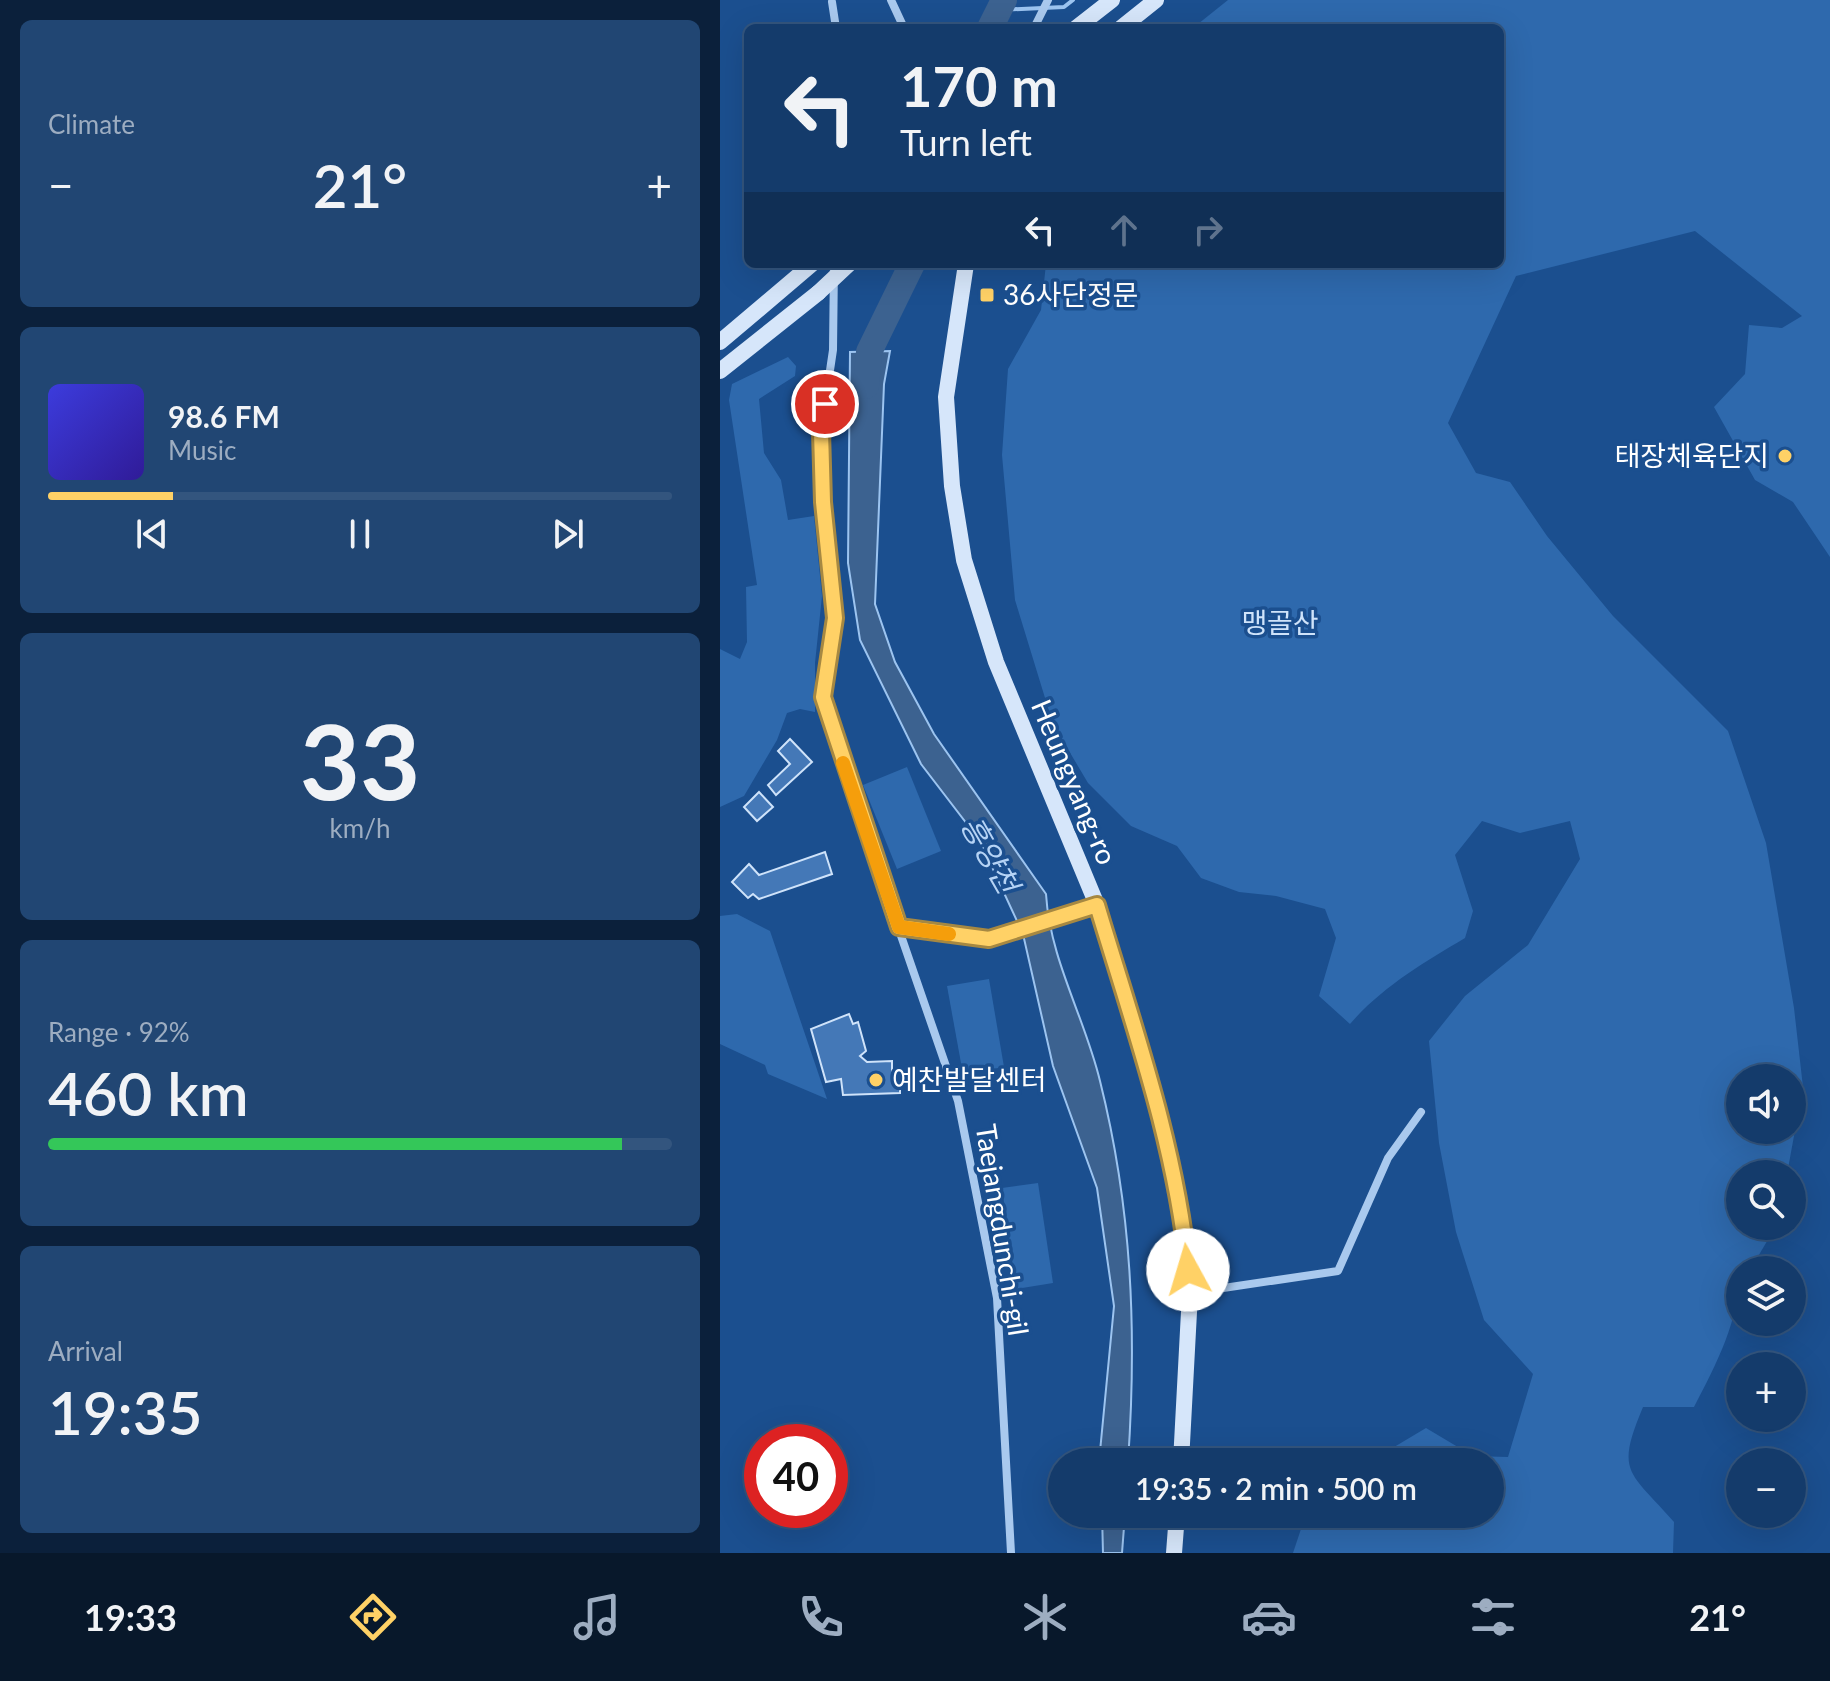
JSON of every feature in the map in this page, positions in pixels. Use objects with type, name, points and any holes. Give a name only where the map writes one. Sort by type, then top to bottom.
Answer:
[{"type":"street","points":[[891,0],[902,24]]},
{"type":"street","points":[[1036,24],[1048,0]]},
{"type":"street","points":[[1081,24],[1112,0]]},
{"type":"street","points":[[1126,24],[1156,0]]},
{"type":"street","points":[[833,1],[836,24]]},
{"type":"street","points":[[720,342],[808,268]]},
{"type":"street","name":"Taejangdunchi-gil","points":[[834,268],[833,350],[821,431],[828,570],[835,618],[823,697],[958,1101],[997,1298],[1011,1553]]},
{"type":"street","points":[[720,371],[845,268]]},
{"type":"street","name":"Heungyang-ro","points":[[966,272],[946,397],[952,486],[964,560],[996,662],[1097,905],[1164,1131],[1183,1225],[1190,1293],[1182,1448]]},
{"type":"street","points":[[899,927],[989,939],[1097,905]]},
{"type":"street","points":[[1190,1293],[1338,1271],[1388,1158],[1421,1112]]},
{"type":"street","points":[[1174,1553],[1176,1528]]},
{"type":"green space","name":"맹골산","points":[[1228,0],[1830,0],[1830,557],[1793,502],[1755,480],[1714,407],[1745,374],[1749,325],[1782,328],[1802,316],[1695,231],[1516,276],[1448,423],[1476,473],[1510,482],[1547,536],[1613,616],[1728,731],[1766,843],[1800,1064],[1726,1064],[1726,1144],[1793,1144],[1790,1160],[1726,1160],[1726,1240],[1768,1240],[1758,1256],[1726,1256],[1727,1336],[1694,1407],[1643,1407],[1634,1429],[1629,1459],[1631,1470],[1674,1522],[1673,1553],[1293,1553],[1301,1528],[1504,1528],[1504,1457],[1508,1457],[1533,1374],[1484,1320],[1456,1232],[1439,1143],[1429,1041],[1465,996],[1528,945],[1580,859],[1570,821],[1520,833],[1482,821],[1455,855],[1473,911],[1465,938],[1389,987],[1350,1024],[1319,996],[1336,938],[1325,909],[1276,896],[1239,892],[1201,878],[1177,846],[1131,826],[1088,783],[1053,724],[1015,600],[1002,455],[1008,369],[1041,310],[1046,268],[1504,268],[1504,24],[1198,24]]},
{"type":"green space","points":[[788,357],[796,366],[795,376],[759,399],[764,453],[781,480],[788,520],[814,516],[822,596],[815,663],[815,712],[800,709],[787,713],[777,740],[744,796],[720,807],[720,649],[740,659],[747,642],[746,587],[757,585],[729,400],[732,384]]},
{"type":"green space","points":[[907,767],[941,851],[897,869],[863,785]]},
{"type":"green space","points":[[737,914],[770,931],[827,1099],[768,1074],[765,1065],[720,1044],[720,916]]},
{"type":"green space","points":[[989,979],[1004,1067],[963,1074],[947,986]]},
{"type":"green space","points":[[1038,1183],[1053,1283],[1016,1289],[1002,1188]]},
{"type":"green space","name":"맹골산","points":[[1426,1428],[1460,1448],[1392,1448]]},
{"type":"water","points":[[890,351],[884,384],[875,604],[895,662],[934,734],[1046,894],[1054,942],[1100,1081],[1119,1176],[1129,1270],[1132,1365],[1129,1448],[1100,1448],[1114,1306],[1097,1188],[1053,1066],[1023,934],[980,841],[921,764],[860,640],[848,563],[850,352]]},
{"type":"water","points":[[1102,1528],[1124,1528],[1122,1553],[1103,1553]]},
{"type":"building","points":[[790,739],[812,762],[776,795],[768,785],[790,764],[778,751]]},
{"type":"building","points":[[759,792],[773,807],[757,821],[744,807]]},
{"type":"building","points":[[825,852],[832,874],[759,899],[753,894],[748,898],[732,882],[749,864],[759,875]]},
{"type":"building","points":[[849,1014],[853,1024],[858,1022],[866,1051],[860,1056],[867,1062],[892,1061],[892,1072],[900,1073],[900,1093],[843,1095],[841,1079],[826,1082],[811,1029]]},
{"type":"waterway","name":"흥양천","points":[[992,24],[1004,0]]},
{"type":"waterway","points":[[998,10],[1064,7],[1073,0]]},
{"type":"waterway","name":"흥양천","points":[[866,386],[869,352],[910,268]]},
{"type":"slow traffic","points":[[843,763],[899,927],[949,934]]},
{"type":"place","name":"36사단정문","points":[[987,295]]},
{"type":"place","name":"태장체육단지","points":[[1785,456]]},
{"type":"place","name":"예찬발달센터","points":[[876,1080]]},
{"type":"route","points":[[825,404],[821,431],[823,502],[835,618],[823,697],[848,782],[899,927],[989,939],[1097,905],[1164,1131],[1183,1225],[1188,1270]]}]
